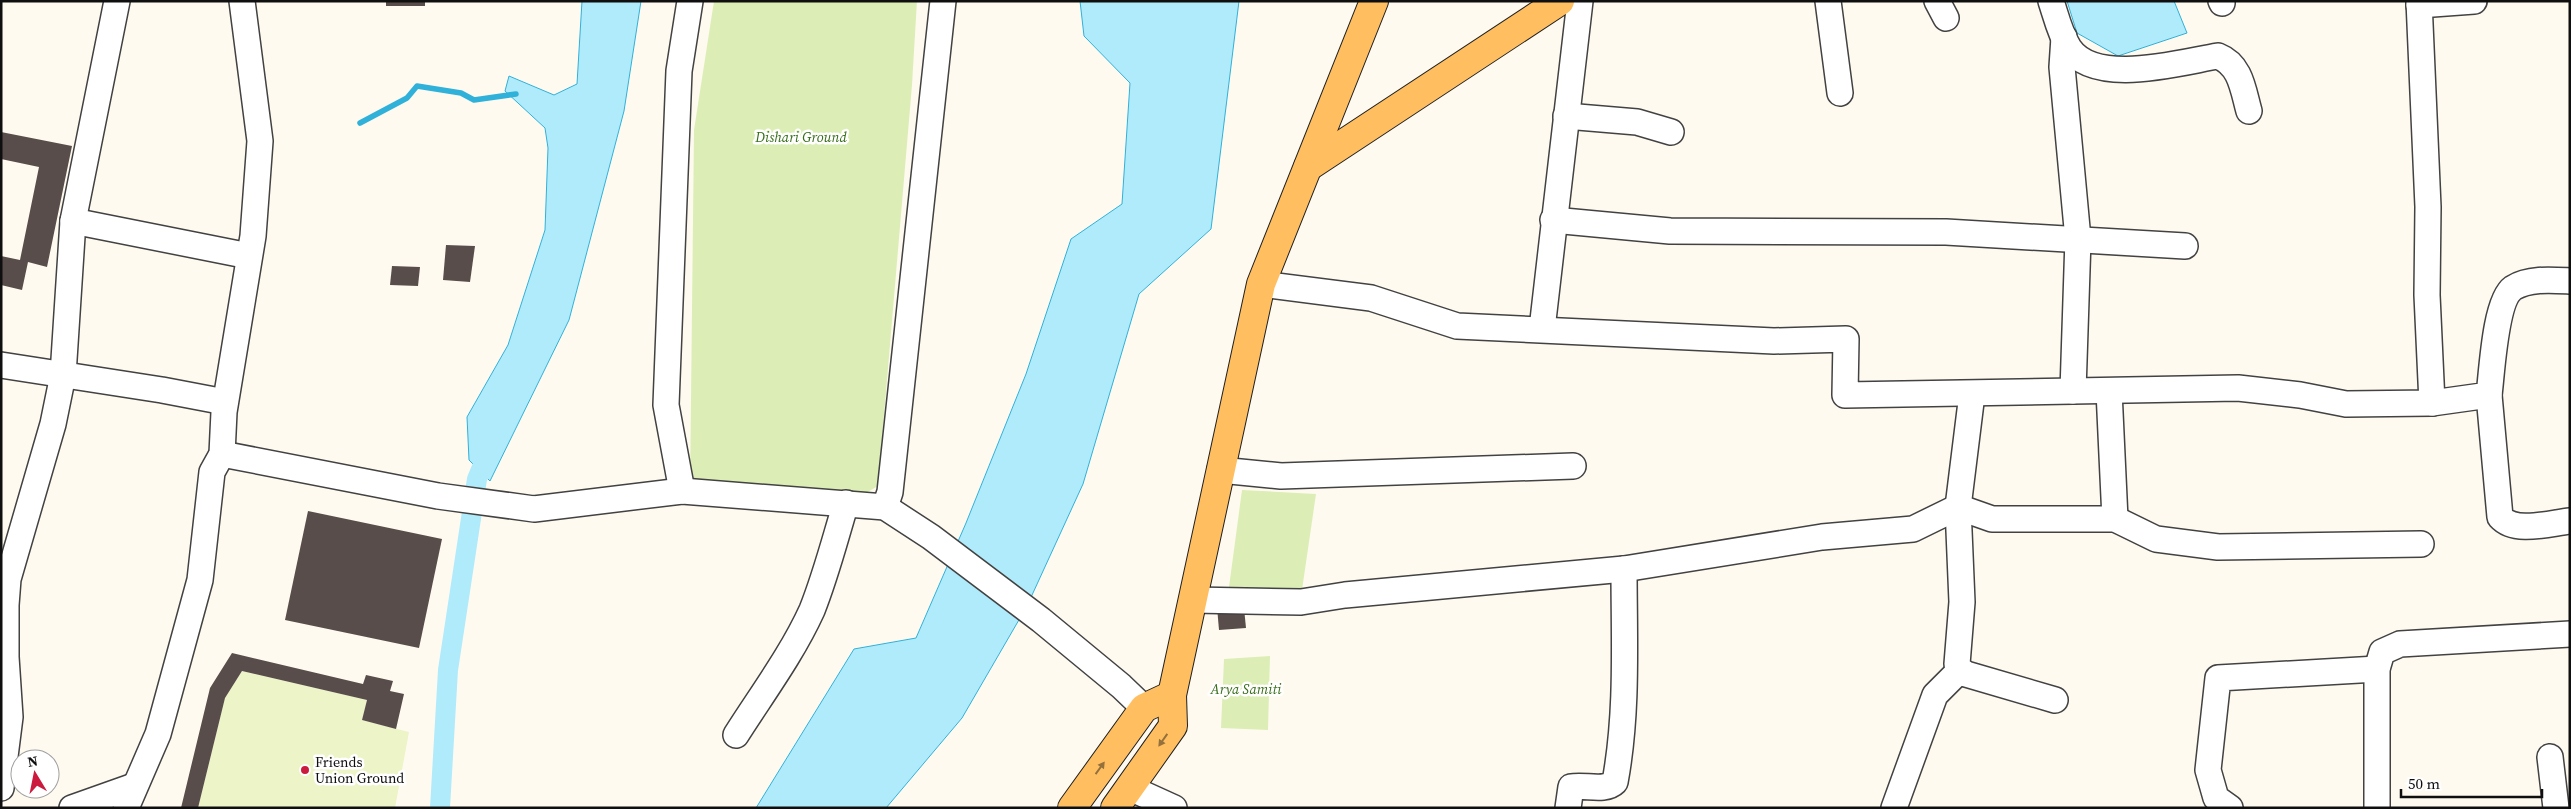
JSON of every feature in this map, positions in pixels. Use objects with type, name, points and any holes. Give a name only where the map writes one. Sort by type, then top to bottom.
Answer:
[{"type":"main road","points":[[1123,798],[1173,726],[1172,695],[1261,284],[1374,1]]},
{"type":"main road","points":[[1308,167],[1560,1]]},
{"type":"main road","points":[[1072,808],[1144,708],[1172,695]]},
{"type":"street","points":[[1,788],[10,718],[6,658],[8,578],[53,424],[63,375],[73,221],[116,1]]},
{"type":"street","points":[[72,808],[130,797],[158,734],[200,580],[212,472],[222,454],[225,402],[249,256],[260,141],[242,1]]},
{"type":"street","points":[[682,491],[666,405],[679,71],[690,1]]},
{"type":"street","points":[[885,507],[890,492],[943,1]]},
{"type":"street","points":[[1542,328],[1553,220],[1580,1]]},
{"type":"street","points":[[1828,1],[1840,93]]},
{"type":"street","points":[[2051,1],[2069,48],[2079,58],[2091,64],[2110,68],[2146,70],[2218,56],[2227,59],[2236,68],[2249,111]]},
{"type":"street","points":[[2432,403],[2427,295],[2428,208],[2420,3],[2474,1]]},
{"type":"street","points":[[2064,36],[2062,67],[2078,240],[2073,392]]},
{"type":"street","points":[[1566,116],[1637,122],[1671,132]]},
{"type":"street","points":[[1553,220],[1670,231],[1946,232],[2185,246]]},
{"type":"street","points":[[73,221],[249,256]]},
{"type":"street","points":[[2570,282],[2537,281],[2523,283],[2512,289],[2504,300],[2499,320],[2489,395],[2500,518],[2511,525],[2520,526],[2570,521]]},
{"type":"street","points":[[1261,284],[1371,298],[1457,326],[1542,328],[1774,341],[1846,340],[1845,395],[2238,388],[2300,395],[2346,404],[2432,403],[2489,395]]},
{"type":"street","points":[[1,365],[162,390],[225,402]]},
{"type":"street","points":[[2109,391],[2115,519]]},
{"type":"street","points":[[1972,394],[1958,507],[1962,582],[1961,624],[1957,657],[1960,670],[1966,674],[2055,700]]},
{"type":"street","points":[[222,454],[438,496],[534,509],[682,491],[885,507],[930,537],[1041,620],[1121,686],[1144,708]]},
{"type":"street","points":[[1220,470],[1281,476],[1573,466]]},
{"type":"street","points":[[736,735],[798,637],[811,610],[825,575],[846,503]]},
{"type":"street","points":[[1192,600],[1301,602],[1345,595],[1624,569],[1822,537],[1913,529],[1958,507],[1992,519],[2115,519],[2156,539],[2218,547],[2420,544]]},
{"type":"street","points":[[1568,808],[1571,787],[1604,786],[1615,782],[1622,718],[1624,569]]},
{"type":"street","points":[[2377,808],[2377,670],[2382,652],[2400,644],[2570,634]]},
{"type":"street","points":[[1894,808],[1935,695],[1960,670]]},
{"type":"street","points":[[2230,808],[2216,798],[2208,770],[2218,678],[2377,670]]},
{"type":"street","points":[[2550,757],[2556,808]]},
{"type":"street","points":[[1123,798],[1174,808]]},
{"type":"green space","name":"Dishari Ground","points":[[714,1],[917,1],[912,85],[878,486],[852,501],[690,488],[694,130]]},
{"type":"green space","points":[[1242,490],[1316,494],[1302,590],[1229,587]]},
{"type":"green space","name":"Arya Samiti","points":[[1270,656],[1268,730],[1221,728],[1224,659]]},
{"type":"green space","name":"Friends Union Ground","points":[[242,671],[367,700],[362,720],[409,732],[395,808],[198,808],[225,698]]},
{"type":"water","points":[[582,1],[641,1],[624,111],[569,320],[490,481],[469,460],[467,417],[508,345],[545,230],[548,148],[545,128],[505,91],[509,76],[554,95],[577,84]]},
{"type":"water","points":[[1080,1],[1239,1],[1211,229],[1139,294],[1083,484],[1027,606],[962,718],[886,808],[756,808],[854,649],[916,638],[966,523],[1026,374],[1071,239],[1122,204],[1130,83],[1084,36]]},
{"type":"water","points":[[2067,1],[2174,1],[2187,33],[2118,56],[2077,33]]},
{"type":"building","points":[[386,1],[425,1],[425,6],[386,6]]},
{"type":"building","points":[[1,132],[72,146],[47,267],[28,262],[22,290],[1,285],[1,256],[20,260],[39,167],[1,159]]},
{"type":"building","points":[[446,245],[475,246],[470,282],[443,280]]},
{"type":"building","points":[[392,266],[420,267],[418,286],[390,285]]},
{"type":"building","points":[[308,511],[442,539],[419,648],[285,620]]},
{"type":"building","points":[[1217,607],[1244,608],[1246,628],[1219,630]]},
{"type":"building","points":[[232,653],[363,684],[366,675],[393,681],[390,691],[404,694],[396,729],[362,720],[367,700],[242,671],[225,698],[198,808],[181,808],[210,688]]},
{"type":"waterway","points":[[360,123],[407,98],[417,86],[461,93],[474,100],[516,94]]},
{"type":"waterway","points":[[440,808],[448,670],[477,479],[490,448]]},
{"type":"place","name":"Friends Union Ground","points":[[305,770]]}]
